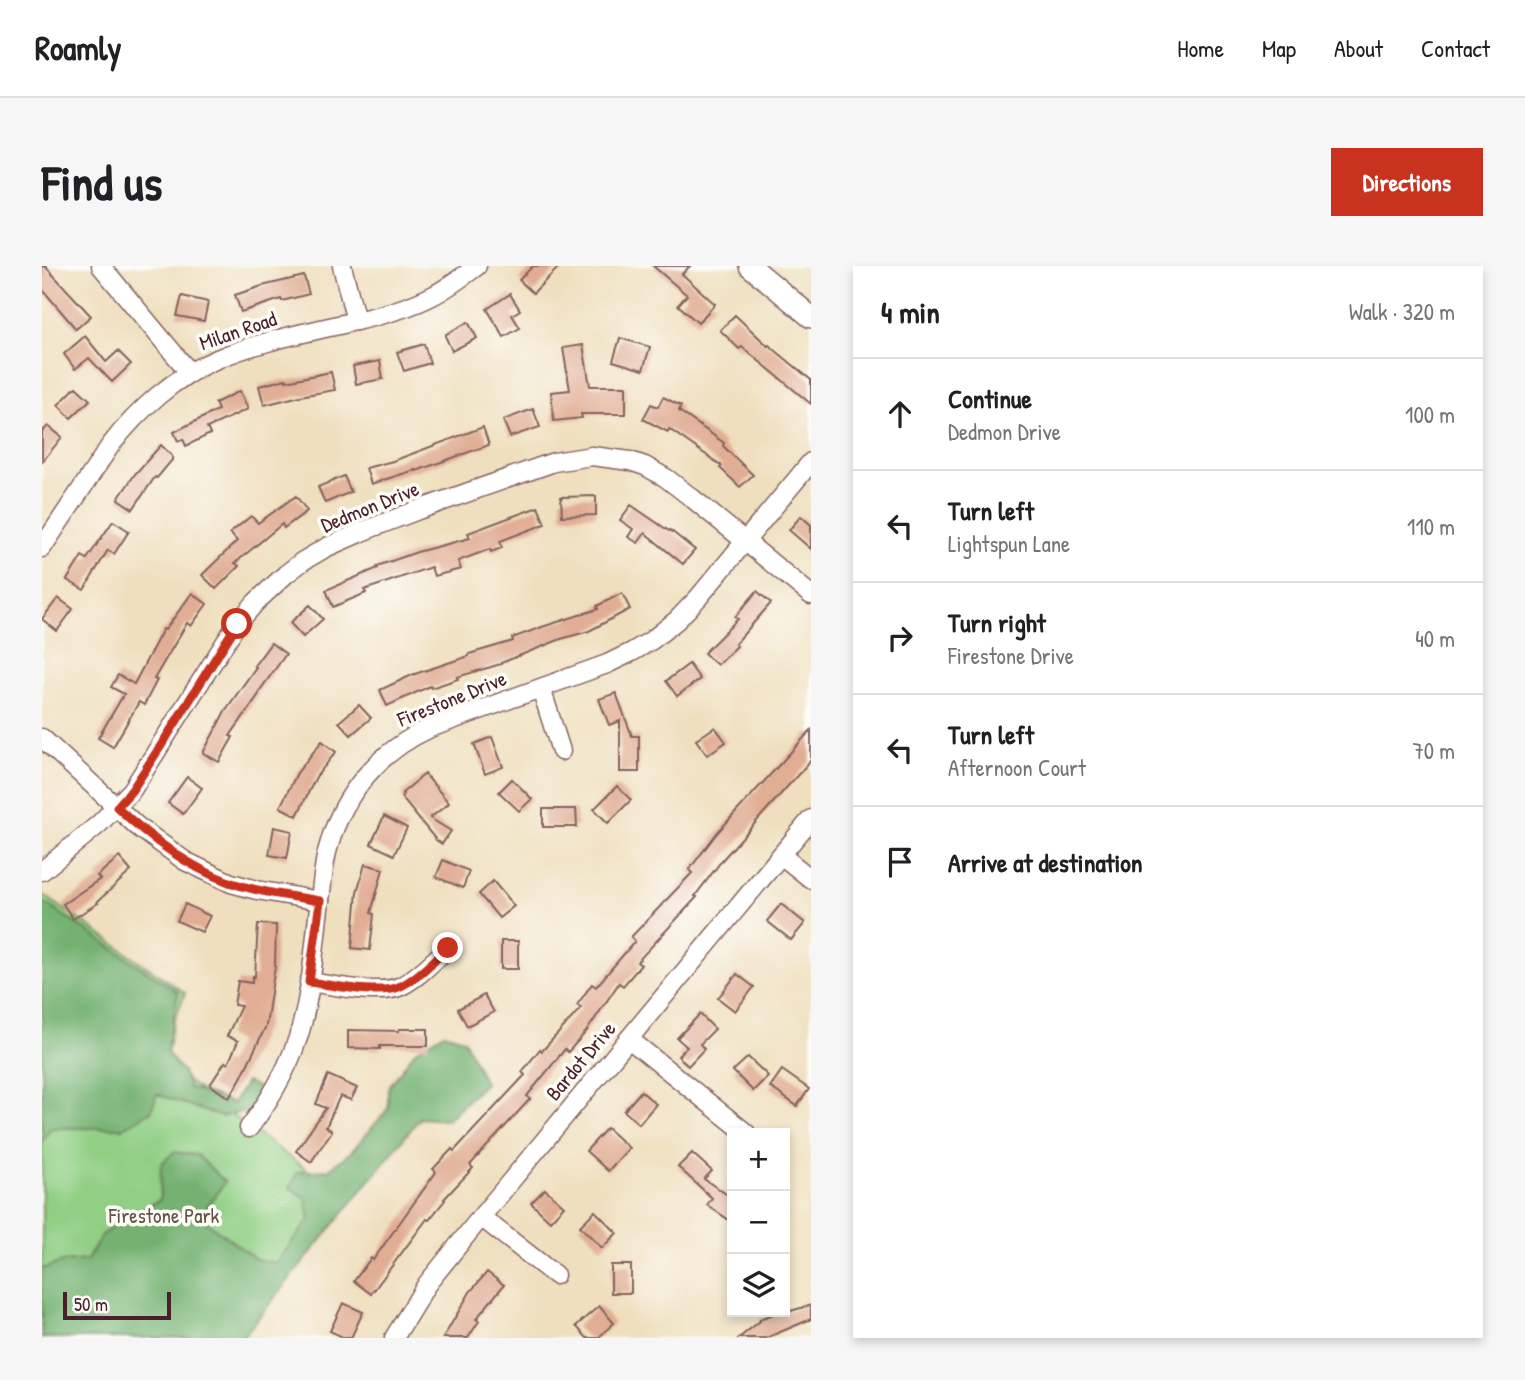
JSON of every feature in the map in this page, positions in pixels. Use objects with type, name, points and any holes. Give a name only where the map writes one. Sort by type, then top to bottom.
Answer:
[{"type":"street","points":[[101,266],[190,373]]},
{"type":"street","points":[[342,266],[356,321]]},
{"type":"street","name":"Milan Road","points":[[42,548],[121,431],[149,404],[190,373],[214,360],[252,346],[383,315],[432,296],[477,266]]},
{"type":"street","points":[[750,266],[811,317]]},
{"type":"street","name":"Dedmon Drive","points":[[42,870],[99,824],[132,790],[237,624],[286,574],[327,547],[366,530],[554,462],[592,456],[610,457],[645,466],[683,491],[811,595]]},
{"type":"street","name":"Firestone Drive","points":[[249,1128],[272,1097],[296,1046],[309,982],[329,844],[342,812],[360,784],[398,745],[430,728],[607,663],[652,640],[684,613],[811,462]]},
{"type":"street","points":[[541,688],[562,751]]},
{"type":"street","points":[[42,738],[161,845],[185,861],[215,876],[257,890],[320,901]]},
{"type":"street","name":"Bardot Drive","points":[[394,1338],[426,1284],[811,819]]},
{"type":"street","points":[[781,855],[811,879]]},
{"type":"street","points":[[309,982],[372,990],[391,989],[416,976],[448,948]]},
{"type":"street","points":[[629,1040],[740,1128]]},
{"type":"street","points":[[481,1217],[555,1275]]},
{"type":"green space","name":"Firestone Park","points":[[42,894],[185,993],[159,1059],[349,1200],[237,1338],[42,1338]]},
{"type":"green space","points":[[42,901],[178,992],[167,1053],[183,1072],[189,1088],[233,1103],[246,1082],[262,1089],[246,1111],[221,1117],[157,1094],[151,1111],[123,1128],[51,1128],[42,1141]]},
{"type":"green space","points":[[444,1033],[464,1039],[485,1083],[447,1120],[420,1118],[242,1338],[42,1338],[42,1269],[62,1262],[87,1260],[101,1236],[125,1217],[160,1200],[161,1164],[174,1152],[197,1155],[225,1182],[200,1217],[256,1259],[276,1263],[310,1219],[306,1199],[290,1188],[298,1172],[328,1170],[352,1151],[388,1109],[388,1088],[415,1051]]},
{"type":"building","points":[[42,266],[45,266],[91,316],[76,329],[42,289]]},
{"type":"building","points":[[533,266],[560,266],[533,293],[519,280]]},
{"type":"building","points":[[653,266],[690,266],[682,274],[715,304],[698,323],[678,305],[687,295]]},
{"type":"building","points":[[304,276],[309,294],[282,301],[281,299],[241,312],[235,295]]},
{"type":"building","points":[[510,294],[520,310],[512,315],[520,328],[504,337],[487,309]]},
{"type":"building","points":[[182,296],[208,302],[204,321],[177,316]]},
{"type":"building","points":[[735,315],[768,346],[811,380],[811,404],[742,347],[739,349],[720,330]]},
{"type":"building","points":[[468,322],[477,338],[452,351],[446,334]]},
{"type":"building","points":[[85,336],[106,362],[118,351],[131,364],[112,382],[89,358],[75,369],[64,354]]},
{"type":"building","points":[[620,338],[650,347],[643,370],[613,361]]},
{"type":"building","points":[[424,344],[430,363],[404,371],[397,352]]},
{"type":"building","points":[[583,345],[590,386],[626,386],[626,414],[581,414],[582,418],[554,421],[551,392],[570,390],[563,348]]},
{"type":"building","points":[[380,361],[383,379],[356,384],[353,366]]},
{"type":"building","points":[[331,372],[335,390],[264,405],[259,386]]},
{"type":"building","points":[[76,387],[90,400],[71,418],[58,405]]},
{"type":"building","points":[[240,391],[248,409],[207,428],[210,434],[186,446],[183,439],[178,441],[174,432],[218,410],[215,403]]},
{"type":"building","points":[[663,397],[681,406],[679,411],[724,443],[723,446],[753,475],[740,487],[720,468],[722,466],[669,429],[668,432],[643,419],[651,404],[658,407]]},
{"type":"building","points":[[533,409],[540,427],[510,437],[503,420]]},
{"type":"building","points":[[48,426],[62,437],[42,462],[42,432]]},
{"type":"building","points":[[483,427],[489,445],[371,484],[366,468],[393,461]]},
{"type":"building","points":[[161,445],[172,456],[172,460],[157,478],[155,477],[133,509],[118,499],[135,474]]},
{"type":"building","points":[[344,476],[351,492],[325,503],[318,487]]},
{"type":"building","points":[[296,496],[307,511],[284,528],[282,524],[235,563],[239,566],[216,589],[202,575],[237,541],[230,533],[251,516],[258,523]]},
{"type":"building","points":[[596,496],[596,515],[562,516],[561,497]]},
{"type":"building","points":[[631,505],[695,550],[683,564],[645,533],[638,543],[628,537],[633,529],[620,520]]},
{"type":"building","points":[[538,507],[545,524],[500,541],[502,548],[491,552],[490,549],[458,561],[461,569],[434,576],[431,567],[364,590],[366,593],[333,607],[326,590],[378,568],[377,566],[470,538],[468,533]]},
{"type":"building","points":[[801,516],[811,525],[811,549],[789,530]]},
{"type":"building","points":[[113,521],[129,531],[114,554],[108,550],[84,590],[67,580],[82,556],[87,559]]},
{"type":"building","points":[[757,591],[771,603],[735,644],[737,646],[717,665],[704,653],[738,619],[735,617]]},
{"type":"building","points":[[192,593],[207,604],[191,626],[187,623],[154,679],[157,680],[144,705],[139,702],[113,747],[98,738],[124,694],[111,687],[118,675],[134,684],[163,629],[165,630]]},
{"type":"building","points":[[622,593],[630,609],[589,631],[561,639],[501,664],[457,677],[458,679],[431,688],[430,686],[387,706],[380,690],[412,675],[598,609],[597,606]]},
{"type":"building","points":[[58,598],[73,609],[57,631],[42,619]]},
{"type":"building","points":[[310,605],[323,619],[303,637],[290,623]]},
{"type":"building","points":[[271,643],[286,654],[230,736],[233,737],[219,762],[203,753],[225,711]]},
{"type":"building","points":[[689,664],[700,679],[677,696],[666,681]]},
{"type":"building","points":[[616,693],[632,736],[639,736],[639,772],[620,772],[620,721],[609,725],[599,699]]},
{"type":"building","points":[[359,705],[371,718],[351,735],[339,722]]},
{"type":"building","points":[[715,727],[726,742],[707,755],[696,740]]},
{"type":"building","points":[[811,730],[811,760],[723,859],[695,896],[697,897],[637,962],[641,965],[623,986],[619,983],[586,1032],[568,1052],[565,1049],[527,1096],[530,1099],[470,1165],[473,1168],[444,1199],[429,1220],[427,1219],[371,1294],[354,1281],[371,1258],[373,1260],[436,1172],[433,1169],[452,1149],[454,1151],[525,1075],[522,1072],[540,1049],[542,1051],[581,1008],[577,1005],[592,984],[596,987],[635,941],[631,937],[692,873],[689,870],[717,833]]},
{"type":"building","points":[[492,737],[503,767],[485,774],[474,744]]},
{"type":"building","points":[[322,741],[336,752],[316,777],[297,816],[280,807],[297,773]]},
{"type":"building","points":[[425,774],[449,803],[430,818],[451,831],[442,844],[401,797],[402,793]]},
{"type":"building","points":[[187,777],[202,788],[183,814],[168,803]]},
{"type":"building","points":[[512,779],[532,799],[519,811],[499,792]]},
{"type":"building","points":[[617,786],[631,800],[608,823],[594,809]]},
{"type":"building","points":[[543,809],[576,809],[577,827],[543,827]]},
{"type":"building","points":[[384,816],[407,828],[394,855],[371,844]]},
{"type":"building","points":[[274,827],[292,831],[287,858],[269,855]]},
{"type":"building","points":[[119,857],[131,871],[98,903],[73,919],[63,904],[100,879],[97,876]]},
{"type":"building","points":[[443,860],[469,871],[463,888],[436,877]]},
{"type":"building","points":[[365,864],[383,869],[371,913],[374,914],[370,950],[352,948],[357,892]]},
{"type":"building","points":[[493,881],[514,906],[499,918],[479,894]]},
{"type":"building","points":[[185,904],[210,916],[202,932],[177,921]]},
{"type":"building","points":[[781,904],[805,923],[791,940],[767,921]]},
{"type":"building","points":[[258,924],[276,925],[275,966],[266,1026],[229,1098],[210,1085],[225,1062],[228,1064],[238,1041],[227,1036],[241,1006],[234,1005],[238,981],[252,983],[253,976],[255,977]]},
{"type":"building","points":[[501,941],[518,941],[518,969],[501,969]]},
{"type":"building","points":[[737,974],[754,987],[735,1011],[718,998]]},
{"type":"building","points":[[484,995],[494,1012],[467,1026],[458,1009]]},
{"type":"building","points":[[700,1014],[715,1029],[700,1044],[704,1049],[688,1066],[678,1056],[687,1047],[677,1038]]},
{"type":"building","points":[[428,1029],[428,1046],[348,1048],[348,1030]]},
{"type":"building","points":[[748,1057],[768,1076],[753,1091],[733,1071]]},
{"type":"building","points":[[782,1070],[809,1089],[797,1106],[770,1087]]},
{"type":"building","points":[[328,1075],[357,1088],[351,1100],[340,1096],[326,1127],[332,1131],[311,1162],[296,1151],[326,1108],[316,1104]]},
{"type":"building","points":[[641,1091],[656,1104],[639,1124],[624,1111]]},
{"type":"building","points":[[607,1128],[629,1148],[608,1171],[586,1151]]},
{"type":"building","points":[[692,1153],[712,1171],[704,1179],[727,1195],[727,1219],[707,1205],[712,1198],[678,1167]]},
{"type":"building","points":[[545,1189],[564,1206],[550,1221],[531,1203]]},
{"type":"building","points":[[595,1211],[617,1233],[602,1248],[580,1226]]},
{"type":"building","points":[[611,1265],[631,1265],[631,1293],[611,1293]]},
{"type":"building","points":[[487,1272],[504,1285],[476,1319],[479,1321],[468,1338],[443,1338],[470,1292]]},
{"type":"building","points":[[343,1303],[363,1312],[351,1338],[330,1331]]},
{"type":"building","points":[[811,1305],[811,1319],[766,1338],[739,1338],[760,1319],[790,1317],[790,1311]]},
{"type":"building","points":[[599,1306],[614,1323],[598,1338],[587,1338],[576,1326]]},
{"type":"route","points":[[237,624],[132,790],[117,807],[161,845],[215,876],[257,890],[320,901],[309,982],[372,990],[391,989],[416,976],[448,948]]}]
